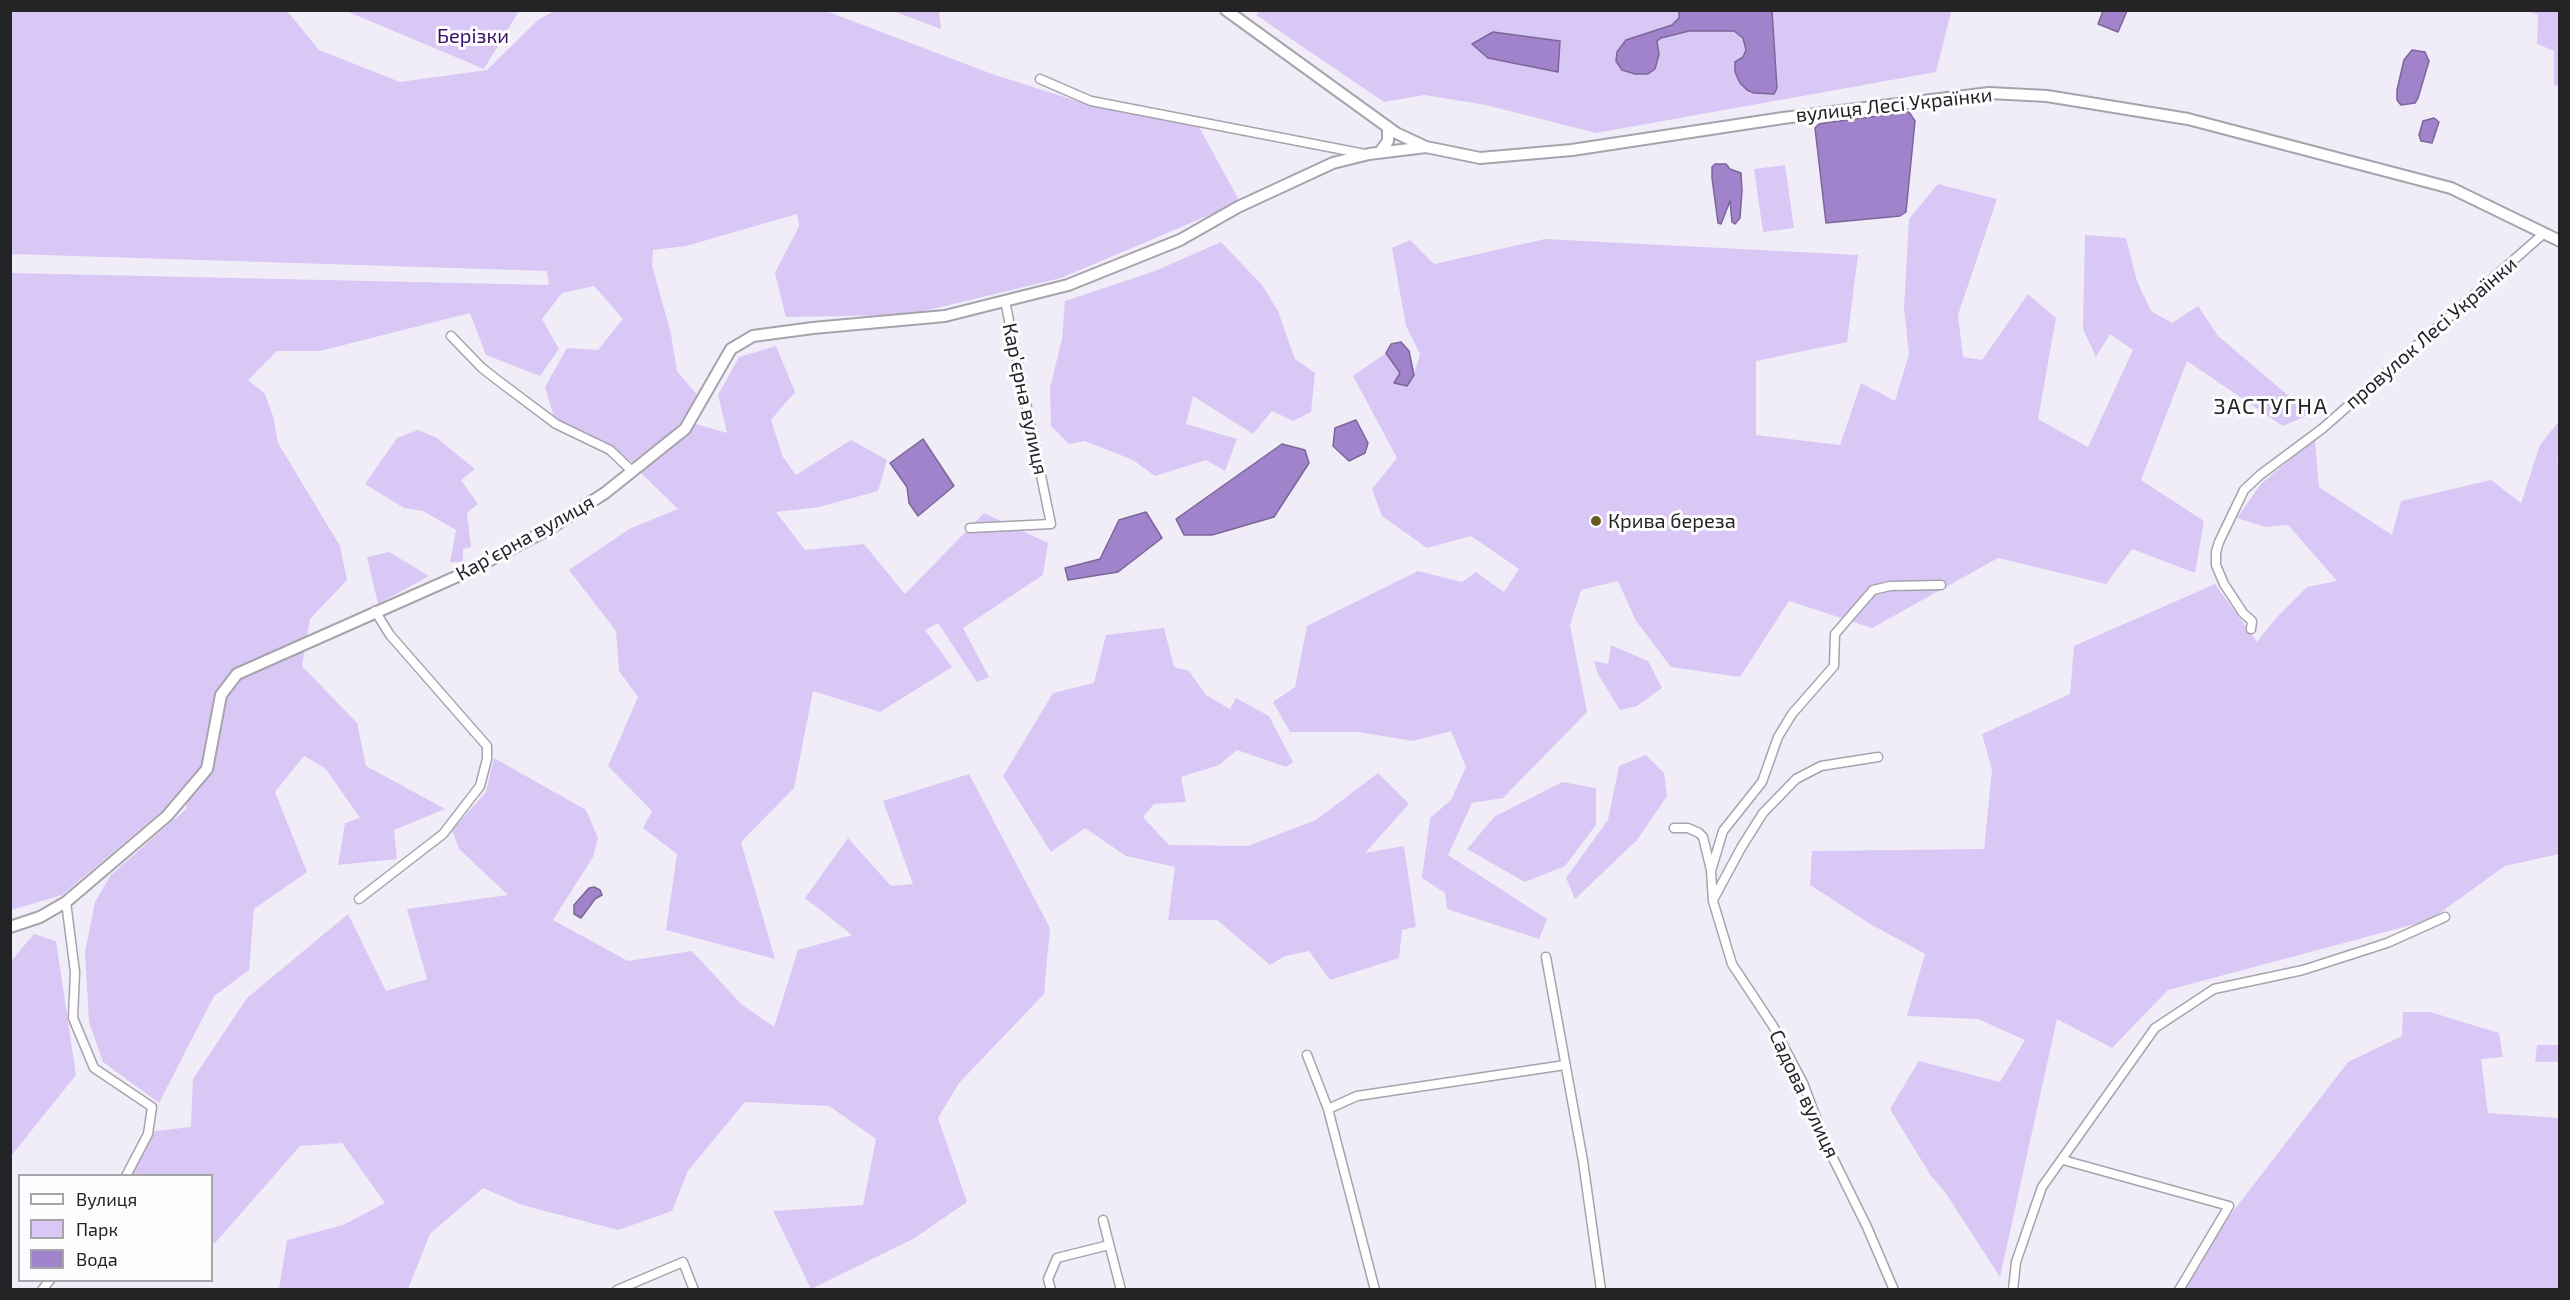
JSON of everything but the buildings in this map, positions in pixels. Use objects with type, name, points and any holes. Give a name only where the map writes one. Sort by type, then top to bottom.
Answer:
[{"type":"street","name":"вулиця Лесі Українки","points":[[1227,10],[1388,127],[1426,147],[1480,158],[1572,150],[1783,118],[1989,93],[2047,96],[2188,119],[2451,188],[2559,242]]},
{"type":"street","points":[[1040,79],[1091,101],[1375,153],[1388,141],[1388,127]]},
{"type":"street","name":"вулиця Лесі Українки","points":[[1005,301],[1068,285],[1180,240],[1249,202],[1333,164],[1375,153],[1426,147]]},
{"type":"street","name":"провулок Лесі Українки","points":[[2251,629],[2252,621],[2243,613],[2224,584],[2216,565],[2219,542],[2244,490],[2331,420],[2542,234]]},
{"type":"street","name":"Карʼєрна вулиця","points":[[10,927],[40,917],[66,902],[167,816],[207,769],[221,695],[237,674],[467,572],[549,529],[605,493],[685,429],[731,349],[753,336],[945,316],[1005,301],[1051,524],[970,528]]},
{"type":"street","points":[[451,336],[482,368],[556,424],[610,450],[632,471]]},
{"type":"street","points":[[1711,871],[1723,831],[1762,782],[1778,737],[1792,714],[1834,666],[1835,634],[1873,590],[1890,586],[1941,585]]},
{"type":"street","points":[[359,899],[443,834],[480,786],[487,759],[487,746],[390,635],[375,611]]},
{"type":"street","points":[[1713,901],[1740,848],[1763,813],[1796,779],[1821,765],[1878,757]]},
{"type":"street","points":[[1674,828],[1688,828],[1700,833],[1711,871]]},
{"type":"street","name":"Садова вулиця","points":[[1711,871],[1713,901],[1732,964],[1773,1026],[1803,1083],[1825,1142],[1867,1227],[1894,1290]]},
{"type":"street","points":[[66,902],[75,972],[73,1018],[94,1068],[152,1107],[148,1134],[127,1174]]},
{"type":"street","points":[[2013,1290],[2016,1262],[2042,1187],[2156,1028],[2182,1008],[2214,989],[2303,970],[2387,943],[2445,917]]},
{"type":"street","points":[[1546,957],[1582,1161],[1601,1290]]},
{"type":"street","points":[[1307,1056],[1328,1109],[1375,1290]]},
{"type":"street","points":[[1328,1109],[1357,1096],[1565,1065]]},
{"type":"street","points":[[2063,1160],[2229,1206],[2179,1290]]},
{"type":"street","points":[[1103,1220],[1121,1290]]},
{"type":"street","points":[[1051,1290],[1048,1279],[1057,1258],[1109,1245]]},
{"type":"street","points":[[617,1290],[682,1262],[694,1290]]},
{"type":"green space","name":"Берізки","points":[[518,10],[519,11],[484,69],[346,11]]},
{"type":"green space","points":[[1260,10],[1954,11],[1951,12],[1936,72],[1596,133],[1486,105],[1424,95],[1384,102],[1256,15]]},
{"type":"green space","points":[[11,11],[287,11],[319,50],[400,82],[487,70],[538,20],[554,11],[826,11],[992,74],[1083,103],[1198,125],[1240,202],[1061,278],[908,315],[786,317],[775,273],[799,226],[797,214],[686,246],[653,250],[652,265],[671,334],[677,371],[698,396],[677,428],[632,462],[611,445],[554,417],[545,387],[567,348],[598,350],[623,319],[594,286],[562,293],[542,319],[559,349],[540,376],[486,355],[470,313],[320,351],[277,351],[248,380],[265,394],[273,416],[278,443],[340,546],[347,580],[310,619],[302,666],[357,723],[366,766],[445,809],[394,830],[397,859],[338,865],[345,823],[360,818],[325,768],[304,756],[275,792],[307,872],[254,909],[249,970],[214,996],[159,1103],[103,1062],[89,1022],[85,952],[95,902],[111,875],[186,809],[188,789],[62,895],[11,910],[11,273],[549,285],[547,271],[11,254]]},
{"type":"green space","points":[[893,11],[939,11],[941,29]]},
{"type":"green space","points":[[2528,11],[2559,11],[2559,87],[2554,85],[2554,51],[2537,44],[2538,15]]},
{"type":"green space","points":[[1785,165],[1794,228],[1763,232],[1754,169]]},
{"type":"green space","points":[[1938,184],[1997,199],[1958,315],[1963,357],[1982,360],[2028,294],[2056,318],[2038,419],[2088,447],[2133,350],[2110,334],[2096,357],[2083,329],[2085,235],[2126,238],[2137,281],[2151,311],[2172,323],[2198,306],[2218,336],[2310,414],[2283,426],[2187,361],[2141,480],[2204,521],[2195,573],[2132,549],[2106,584],[1998,558],[1872,628],[1789,601],[1740,677],[1671,667],[1636,621],[1618,581],[1581,590],[1570,625],[1587,712],[1503,798],[1472,803],[1448,855],[1547,919],[1539,939],[1447,909],[1445,893],[1422,878],[1430,818],[1451,800],[1466,767],[1451,731],[1413,741],[1358,732],[1290,732],[1273,702],[1295,687],[1307,626],[1418,571],[1462,582],[1476,572],[1504,592],[1519,569],[1471,536],[1427,548],[1382,516],[1372,489],[1397,458],[1353,376],[1386,353],[1400,373],[1395,383],[1407,386],[1414,375],[1420,354],[1406,326],[1392,248],[1410,240],[1434,264],[1545,239],[1858,255],[1847,342],[1756,361],[1756,435],[1840,445],[1861,383],[1895,401],[1909,354],[1904,308],[1909,219]]},
{"type":"green space","points":[[1221,242],[1262,285],[1278,311],[1295,359],[1315,373],[1311,412],[1293,421],[1272,411],[1253,434],[1193,396],[1186,424],[1237,439],[1225,471],[1206,460],[1155,476],[1133,460],[1085,441],[1069,444],[1051,426],[1050,388],[1062,339],[1065,301],[1155,271]]},
{"type":"green space","points":[[776,346],[795,392],[771,420],[783,457],[796,475],[851,440],[887,460],[878,491],[819,507],[776,512],[805,550],[864,544],[905,594],[984,513],[1048,543],[1043,575],[963,628],[989,677],[977,682],[938,623],[925,630],[952,667],[880,712],[813,691],[794,788],[741,842],[775,959],[666,930],[677,854],[643,828],[652,811],[608,766],[638,697],[619,671],[616,631],[569,570],[629,529],[678,509],[639,471],[696,424],[727,433],[718,395],[739,357]]},
{"type":"green space","points":[[2559,421],[2557,458],[2560,473],[2559,854],[2505,866],[2430,920],[2168,990],[2112,1048],[2057,1019],[2000,1277],[1945,1192],[1931,1176],[1890,1109],[1919,1061],[2000,1082],[2025,1040],[1978,1019],[1907,1016],[1925,954],[1872,925],[1810,885],[1812,851],[1984,849],[1992,770],[1982,734],[2070,694],[2074,646],[2215,584],[2257,642],[2276,618],[2307,587],[2337,581],[2288,525],[2265,527],[2237,518],[2261,484],[2315,439],[2319,487],[2392,535],[2401,501],[2491,480],[2521,503],[2540,445]]},
{"type":"green space","points":[[418,430],[437,438],[475,469],[461,480],[478,504],[467,513],[471,547],[463,549],[463,562],[450,562],[456,530],[423,511],[404,508],[365,484],[397,438]]},
{"type":"green space","points":[[389,552],[429,576],[378,604],[367,557]]},
{"type":"green space","points":[[1164,628],[1174,667],[1189,671],[1206,695],[1230,709],[1236,698],[1269,716],[1293,762],[1286,767],[1237,750],[1219,765],[1181,777],[1186,802],[1154,804],[1143,817],[1169,845],[1248,846],[1316,820],[1378,773],[1409,804],[1365,853],[1404,846],[1416,927],[1402,930],[1399,958],[1330,980],[1309,951],[1285,956],[1270,965],[1217,920],[1168,920],[1175,867],[1126,856],[1085,828],[1051,852],[1003,776],[1053,693],[1094,683],[1106,635]]},
{"type":"green space","points":[[1611,645],[1648,661],[1662,688],[1637,706],[1620,710],[1598,674],[1594,661],[1608,664]]},
{"type":"green space","points":[[1646,755],[1664,773],[1667,796],[1637,840],[1575,899],[1566,878],[1608,820],[1619,766]]},
{"type":"green space","points":[[494,758],[586,810],[598,838],[593,857],[553,920],[628,961],[692,951],[741,1004],[774,1027],[798,950],[852,935],[805,898],[848,838],[891,886],[913,884],[883,801],[969,774],[1050,928],[1044,994],[959,1083],[938,1118],[967,1202],[913,1239],[811,1289],[773,1211],[863,1205],[876,1139],[829,1106],[745,1102],[688,1171],[672,1211],[618,1230],[522,1205],[483,1188],[430,1234],[408,1289],[279,1289],[287,1240],[343,1225],[385,1203],[342,1143],[300,1146],[215,1243],[213,1243],[213,1174],[132,1174],[155,1131],[191,1127],[193,1079],[247,998],[348,914],[386,991],[427,979],[407,909],[508,895],[459,849],[452,830],[486,792]]},
{"type":"green space","points":[[1562,782],[1596,788],[1596,825],[1565,866],[1525,882],[1467,849],[1494,817]]},
{"type":"green space","points":[[34,934],[56,941],[76,1075],[11,1156],[11,961]]},
{"type":"green space","points":[[2403,1012],[2430,1012],[2499,1033],[2503,1057],[2481,1059],[2488,1113],[2559,1118],[2559,1289],[2185,1289],[2228,1218],[2348,1062],[2402,1036]]},
{"type":"green space","points":[[2537,1045],[2559,1045],[2559,1062],[2535,1062]]},
{"type":"water","points":[[1679,11],[1772,11],[1777,88],[1774,94],[1754,93],[1740,83],[1735,72],[1735,62],[1743,57],[1746,50],[1743,38],[1734,31],[1689,31],[1661,38],[1657,41],[1659,54],[1655,69],[1648,74],[1635,74],[1622,70],[1616,61],[1617,52],[1626,40],[1672,25],[1679,18]]},
{"type":"water","points":[[2103,11],[2127,11],[2118,32],[2098,24]]},
{"type":"water","points":[[1493,32],[1560,41],[1558,72],[1488,58],[1472,44]]},
{"type":"water","points":[[2412,50],[2425,52],[2429,61],[2415,103],[2401,105],[2397,100],[2397,90],[2404,60]]},
{"type":"water","points":[[1909,112],[1915,121],[1906,212],[1900,216],[1826,223],[1815,128],[1819,124]]},
{"type":"water","points":[[2434,118],[2439,122],[2432,143],[2421,141],[2419,135],[2423,121]]},
{"type":"water","points":[[1715,164],[1726,164],[1730,169],[1741,173],[1740,218],[1735,224],[1732,222],[1730,201],[1721,224],[1718,223],[1712,178],[1712,167]]},
{"type":"water","points":[[1401,342],[1409,351],[1414,375],[1407,386],[1394,383],[1400,373],[1386,353],[1391,344]]},
{"type":"water","points":[[1356,420],[1368,443],[1365,453],[1349,461],[1333,446],[1335,428]]},
{"type":"water","points":[[923,439],[954,486],[918,516],[909,503],[907,487],[890,463]]},
{"type":"water","points":[[1282,444],[1305,450],[1309,463],[1274,517],[1212,535],[1184,535],[1176,519]]},
{"type":"water","points":[[1146,512],[1162,538],[1118,572],[1068,580],[1065,568],[1100,559],[1119,520]]},
{"type":"water","points":[[594,887],[600,890],[602,895],[595,899],[581,918],[574,914],[574,905],[589,888]]},
{"type":"place","name":"Крива береза","points":[[1596,521]]},
{"type":"district","name":"ЗАСТУГНА","points":[[2271,407]]}]
